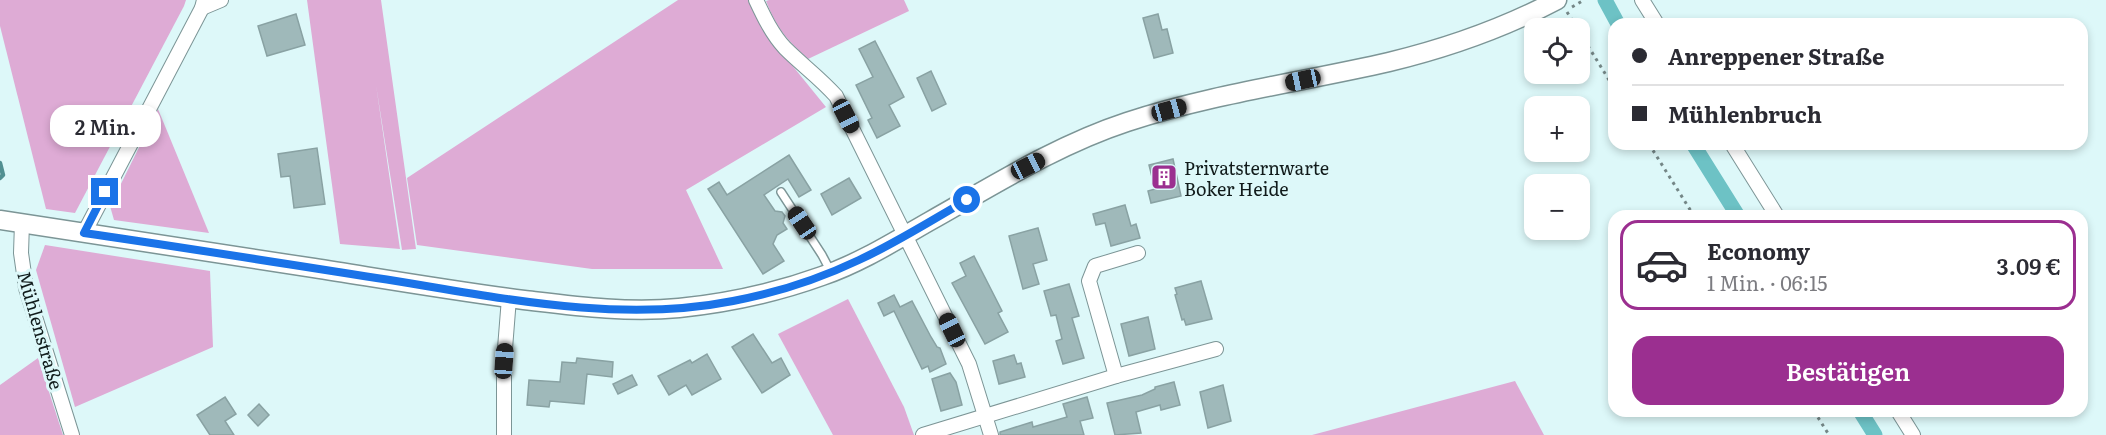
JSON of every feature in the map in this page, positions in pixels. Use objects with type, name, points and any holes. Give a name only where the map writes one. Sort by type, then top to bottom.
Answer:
[{"type":"street","points":[[84,233],[203,4],[221,0]]},
{"type":"street","points":[[756,0],[770,28],[785,47],[819,77],[836,96],[969,364],[991,435]]},
{"type":"street","points":[[1642,0],[1653,18]]},
{"type":"street","points":[[0,219],[564,305],[625,309],[675,308],[732,301],[777,290],[861,260],[1018,171],[1068,146],[1124,123],[1185,105],[1390,62],[1479,36],[1561,5]]},
{"type":"street","points":[[1736,150],[1773,210]]},
{"type":"street","name":"Mühlenstraße","points":[[22,223],[21,253],[26,288],[72,435]]},
{"type":"street","points":[[1116,376],[1089,281],[1095,266],[1138,253]]},
{"type":"street","points":[[504,435],[504,361],[509,298]]},
{"type":"street","points":[[923,435],[1116,376],[1216,349]]},
{"type":"street","points":[[1902,417],[1913,435]]},
{"type":"lane","points":[[781,192],[831,272]]},
{"type":"path","points":[[1576,5],[1584,0]]},
{"type":"path","points":[[1561,5],[1570,18]]},
{"type":"path","points":[[1590,49],[1608,78]]},
{"type":"path","points":[[1653,150],[1690,210]]},
{"type":"path","points":[[1818,417],[1829,435]]},
{"type":"shaded area","points":[[0,0],[186,0],[75,213],[46,209],[0,26]]},
{"type":"shaded area","points":[[307,0],[381,0],[416,249],[402,250],[376,85],[400,249],[340,244]]},
{"type":"shaded area","points":[[678,0],[748,0],[765,32],[826,107],[686,190],[723,269],[592,269],[417,245],[407,178]]},
{"type":"shaded area","points":[[904,0],[909,11],[808,59],[778,26],[766,1]]},
{"type":"shaded area","points":[[158,109],[209,233],[114,220],[110,206]]},
{"type":"shaded area","points":[[45,245],[210,271],[213,347],[75,407],[36,270]]},
{"type":"shaded area","points":[[848,299],[904,407],[914,435],[833,435],[778,334]]},
{"type":"shaded area","points":[[38,358],[63,435],[0,435],[0,385]]},
{"type":"shaded area","points":[[1515,381],[1544,435],[1312,435]]},
{"type":"building","points":[[296,14],[305,45],[267,56],[258,26]]},
{"type":"building","points":[[1158,14],[1162,30],[1167,29],[1173,53],[1154,58],[1143,18]]},
{"type":"building","points":[[875,41],[904,97],[889,105],[900,126],[877,138],[868,120],[872,118],[856,85],[873,77],[859,49]]},
{"type":"building","points":[[931,71],[946,104],[932,111],[917,78]]},
{"type":"building","points":[[317,148],[325,204],[294,208],[290,176],[281,177],[278,154]]},
{"type":"building","points":[[789,155],[811,190],[799,197],[788,179],[764,195],[775,211],[782,212],[785,216],[783,223],[787,229],[777,235],[773,244],[784,261],[763,274],[708,189],[719,182],[727,195]]},
{"type":"building","name":"Privatsternwarte Boker Heide","points":[[1173,159],[1181,196],[1151,203],[1148,191],[1155,189],[1149,165]]},
{"type":"building","points":[[849,178],[861,198],[832,215],[821,194]]},
{"type":"building","points":[[1125,205],[1131,226],[1136,224],[1140,238],[1111,246],[1105,223],[1096,225],[1093,214]]},
{"type":"building","points":[[1038,228],[1047,260],[1033,264],[1039,284],[1023,289],[1009,236]]},
{"type":"building","points":[[974,256],[1002,311],[998,313],[1008,332],[985,344],[952,283],[966,276],[960,263]]},
{"type":"building","points":[[1201,281],[1212,319],[1186,325],[1184,319],[1182,320],[1175,288]]},
{"type":"building","points":[[1069,284],[1079,316],[1072,318],[1084,358],[1063,364],[1056,341],[1062,339],[1056,315],[1051,316],[1044,291]]},
{"type":"building","points":[[894,295],[900,307],[912,301],[931,337],[940,348],[946,364],[930,372],[928,366],[922,369],[894,311],[884,316],[878,303]]},
{"type":"building","points":[[1148,317],[1155,349],[1129,356],[1121,324]]},
{"type":"building","points":[[753,334],[772,363],[781,358],[790,375],[762,393],[732,347]]},
{"type":"building","points":[[707,354],[721,379],[692,395],[686,385],[669,395],[658,376],[690,360],[692,363]]},
{"type":"building","points":[[1014,355],[1017,364],[1021,363],[1025,377],[999,384],[993,361]]},
{"type":"building","points":[[577,358],[613,362],[612,377],[587,374],[584,404],[550,401],[549,407],[527,405],[529,380],[560,382],[562,362],[576,363]]},
{"type":"building","points":[[950,373],[956,382],[962,405],[941,411],[932,379]]},
{"type":"building","points":[[632,375],[637,385],[618,394],[613,384]]},
{"type":"building","points":[[1174,382],[1180,405],[1161,410],[1160,405],[1136,412],[1141,433],[1115,435],[1107,403],[1142,395],[1155,387]]},
{"type":"building","points":[[1223,385],[1231,421],[1208,428],[1200,392]]},
{"type":"building","points":[[225,397],[236,414],[225,421],[234,435],[210,435],[197,415]]},
{"type":"building","points":[[1087,397],[1093,418],[1080,421],[1084,435],[1000,435],[1000,432],[1032,422],[1033,427],[1067,417],[1063,404]]},
{"type":"building","points":[[259,404],[269,415],[258,426],[248,415]]},
{"type":"waterway","points":[[1605,0],[1615,18]]},
{"type":"waterway","points":[[1697,150],[1734,210]]},
{"type":"waterway","points":[[0,163],[3,175],[0,178]]},
{"type":"waterway","points":[[1864,417],[1875,435]]},
{"type":"place","name":"Privatsternwarte Boker Heide","points":[[1164,177]]},
{"type":"route","points":[[105,192],[84,233],[466,292],[564,305],[625,309],[675,308],[732,301],[822,276],[861,260],[967,200]]}]
